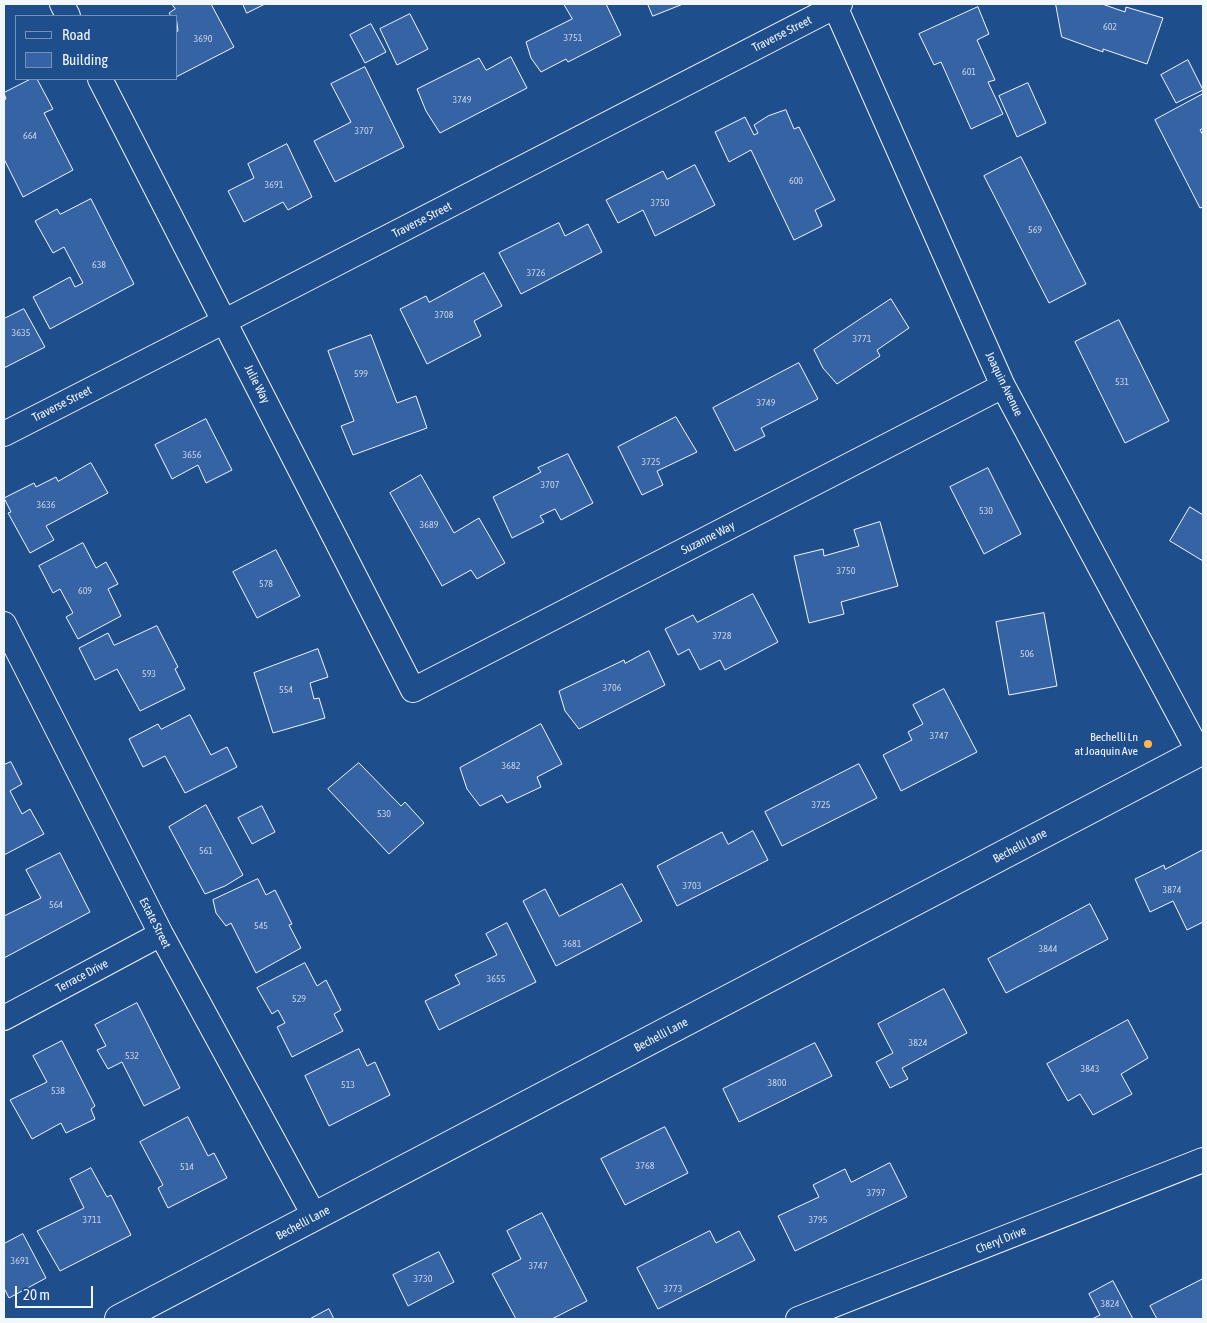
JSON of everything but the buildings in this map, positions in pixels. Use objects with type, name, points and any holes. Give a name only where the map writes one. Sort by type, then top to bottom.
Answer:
[{"type":"main road","name":"Bechelli Lane","points":[[119,1319],[1201,751]]},
{"type":"street","name":"Traverse Street","points":[[4,434],[225,322],[837,5]]},
{"type":"street","name":"Joaquin Avenue","points":[[837,5],[1003,386],[1201,751]]},
{"type":"street","name":"Julie Way","points":[[101,80],[412,690]]},
{"type":"street","name":"Suzanne Way","points":[[412,690],[1003,386]]},
{"type":"street","name":"Estate Street","points":[[4,624],[161,934],[315,1217]]},
{"type":"street","name":"Terrace Drive","points":[[4,1018],[161,934]]},
{"type":"street","name":"Cheryl Drive","points":[[798,1319],[1203,1160]]},
{"type":"place","name":"Bechelli Ln at Joaquin Ave","points":[[1148,744]]}]
